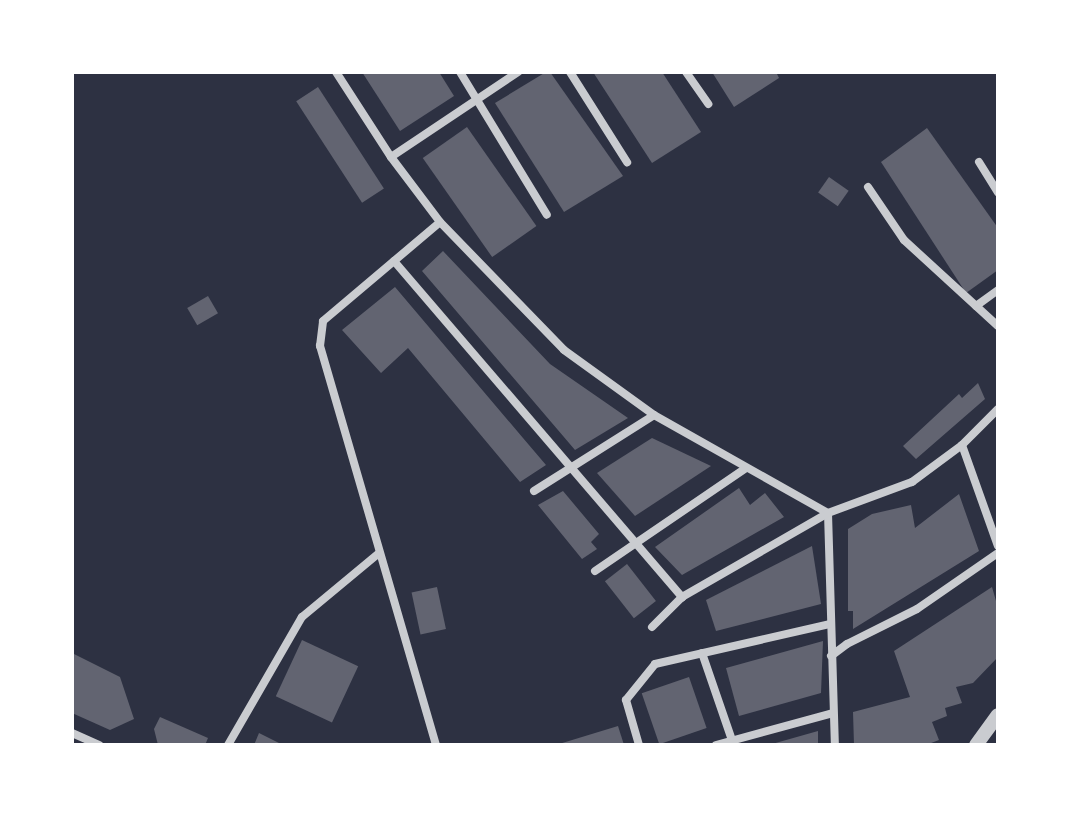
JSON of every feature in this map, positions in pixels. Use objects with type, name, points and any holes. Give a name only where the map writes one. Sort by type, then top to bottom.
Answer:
[{"type":"street","points":[[336,72],[391,157],[440,222],[564,350],[654,415],[828,513]]},
{"type":"street","points":[[460,72],[547,215]]},
{"type":"street","points":[[391,157],[518,72]]},
{"type":"street","points":[[570,72],[627,162]]},
{"type":"street","points":[[686,72],[708,104]]},
{"type":"street","points":[[979,162],[998,193]]},
{"type":"street","points":[[868,187],[904,240],[998,326]]},
{"type":"street","points":[[436,745],[320,346],[323,321],[440,222]]},
{"type":"street","points":[[394,261],[682,597]]},
{"type":"street","points":[[976,306],[998,290]]},
{"type":"street","points":[[652,627],[682,597],[828,513],[912,482],[962,445],[998,409]]},
{"type":"street","points":[[534,491],[654,415]]},
{"type":"street","points":[[962,445],[998,546]]},
{"type":"street","points":[[595,571],[746,468]]},
{"type":"street","points":[[828,513],[835,745]]},
{"type":"street","points":[[831,656],[917,609],[998,553]]},
{"type":"street","points":[[228,745],[302,617],[378,554]]},
{"type":"street","points":[[639,745],[626,700],[655,664],[830,624]]},
{"type":"street","points":[[702,653],[733,743]]},
{"type":"street","points":[[716,745],[733,743],[833,713]]},
{"type":"street","points":[[976,745],[998,715]]},
{"type":"street","points":[[72,733],[99,745]]},
{"type":"building","points":[[362,72],[439,72],[454,96],[400,131]]},
{"type":"building","points":[[550,72],[623,176],[564,212],[495,103]]},
{"type":"building","points":[[593,72],[662,72],[701,132],[652,163]]},
{"type":"building","points":[[712,72],[776,72],[779,78],[734,107]]},
{"type":"building","points":[[318,87],[384,188],[362,203],[296,101]]},
{"type":"building","points":[[467,127],[536,226],[492,257],[423,158]]},
{"type":"building","points":[[927,128],[998,228],[998,270],[966,293],[881,162]]},
{"type":"building","points":[[829,177],[849,191],[838,206],[818,193]]},
{"type":"building","points":[[443,251],[550,364],[628,418],[575,450],[422,271]]},
{"type":"building","points":[[395,287],[546,465],[520,482],[408,348],[381,373],[342,330]]},
{"type":"building","points":[[208,296],[218,313],[197,325],[187,308]]},
{"type":"building","points":[[978,383],[985,399],[916,459],[903,446],[959,394],[962,398]]},
{"type":"building","points":[[652,438],[711,466],[635,516],[597,473]]},
{"type":"building","points":[[739,488],[750,505],[765,493],[784,517],[682,575],[655,547]]},
{"type":"building","points":[[563,491],[599,534],[591,542],[597,549],[582,559],[538,505]]},
{"type":"building","points":[[959,494],[979,551],[853,629],[853,611],[848,611],[848,529],[872,514],[911,505],[915,528]]},
{"type":"building","points":[[812,546],[821,604],[716,631],[706,600]]},
{"type":"building","points":[[627,564],[656,601],[634,618],[605,581]]},
{"type":"building","points":[[437,587],[446,629],[421,634],[412,592]]},
{"type":"building","points":[[992,587],[998,608],[998,657],[973,683],[956,687],[962,703],[945,708],[947,716],[932,722],[939,740],[926,745],[854,745],[853,712],[910,697],[894,651]]},
{"type":"building","points":[[302,640],[358,666],[332,722],[276,696]]},
{"type":"building","points":[[823,641],[821,693],[739,716],[726,668]]},
{"type":"building","points":[[72,653],[120,677],[134,719],[110,730],[72,713]]},
{"type":"building","points":[[689,677],[707,728],[659,744],[642,693]]},
{"type":"building","points":[[160,717],[208,738],[205,745],[158,745],[154,729]]},
{"type":"building","points":[[618,726],[624,745],[559,745],[559,744]]},
{"type":"building","points":[[818,731],[818,745],[772,745],[772,744]]},
{"type":"building","points":[[259,733],[283,745],[254,745]]}]
